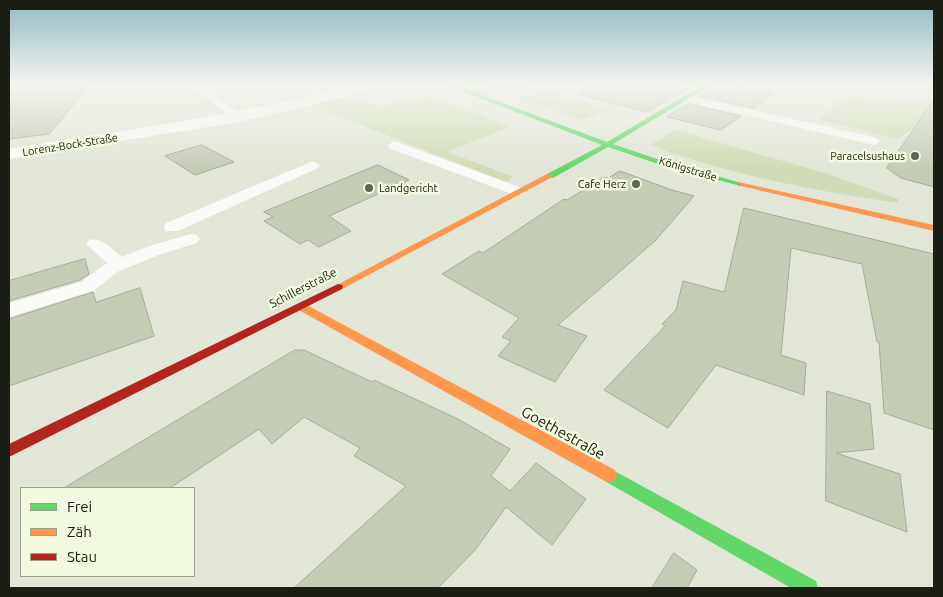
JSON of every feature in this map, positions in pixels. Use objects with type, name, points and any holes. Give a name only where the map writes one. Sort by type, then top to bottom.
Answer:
[{"type":"street","name":"Lorenz-Bock-Straße","points":[[9,154],[258,113]]},
{"type":"street","name":"Königstraße","points":[[524,113],[607,144],[718,179],[934,228]]},
{"type":"street","name":"Schillerstraße","points":[[9,451],[301,306],[607,144],[660,113]]},
{"type":"street","name":"Goethestraße","points":[[301,306],[809,588]]},
{"type":"lane","points":[[232,113],[238,117]]},
{"type":"lane","points":[[750,113],[874,141]]},
{"type":"lane","points":[[394,145],[517,191]]},
{"type":"lane","points":[[172,227],[313,165]]},
{"type":"lane","points":[[9,310],[88,286],[110,268],[155,250],[191,239]]},
{"type":"lane","points":[[95,244],[119,264]]},
{"type":"green space","points":[[330,113],[474,113],[510,127],[447,152],[514,177],[506,182]]},
{"type":"green space","points":[[562,113],[600,113],[583,120]]},
{"type":"green space","points":[[826,113],[934,113],[934,128],[920,125],[897,139],[818,120]]},
{"type":"green space","points":[[676,130],[828,174],[898,199],[899,203],[773,181],[680,156],[650,145]]},
{"type":"building","points":[[9,113],[67,113],[49,134],[9,139]]},
{"type":"building","points":[[674,113],[727,113],[741,116],[721,130],[667,117]]},
{"type":"building","name":"Paracelsushaus","points":[[925,113],[934,113],[934,187],[901,178],[887,168]]},
{"type":"building","points":[[202,145],[234,162],[195,175],[165,156]]},
{"type":"building","points":[[378,165],[409,180],[329,216],[351,231],[319,247],[308,240],[300,244],[264,221],[273,217],[264,212]]},
{"type":"building","points":[[620,171],[694,196],[655,241],[558,325],[587,336],[555,382],[498,356],[511,341],[502,337],[519,318],[442,274],[479,251],[483,253],[564,199],[567,200],[604,177],[608,178]]},
{"type":"building","points":[[744,208],[934,254],[934,430],[884,413],[879,342],[877,342],[862,264],[791,248],[781,355],[806,363],[804,395],[716,365],[668,428],[604,390],[665,326],[662,324],[676,310],[683,281],[724,292]]},
{"type":"building","points":[[85,259],[89,274],[80,280],[9,301],[9,281]]},
{"type":"building","points":[[140,288],[154,336],[9,386],[9,319],[93,292],[96,302]]},
{"type":"building","points":[[295,350],[304,350],[458,419],[510,449],[491,476],[510,491],[536,463],[586,499],[552,545],[506,507],[476,549],[438,588],[294,588],[406,486],[354,456],[360,448],[304,417],[272,444],[259,429],[172,487],[66,487]]},
{"type":"building","points":[[827,391],[870,404],[874,449],[836,453],[900,474],[907,532],[826,501]]},
{"type":"building","points":[[674,553],[697,570],[687,588],[652,588]]},
{"type":"traffic: fast","points":[[522,113],[630,152],[704,175],[741,184]]},
{"type":"traffic: fast","points":[[550,176],[661,113]]},
{"type":"traffic: fast","points":[[609,475],[809,588]]},
{"type":"traffic: slow","points":[[338,287],[550,176]]},
{"type":"traffic: slow","points":[[741,184],[934,228]]},
{"type":"traffic: slow","points":[[301,306],[609,475]]},
{"type":"traffic: jam","points":[[9,451],[338,287]]},
{"type":"place","name":"Paracelsushaus","points":[[915,156]]},
{"type":"place","name":"Cafe Herz","points":[[636,184]]},
{"type":"place","name":"Landgericht","points":[[369,188]]}]
